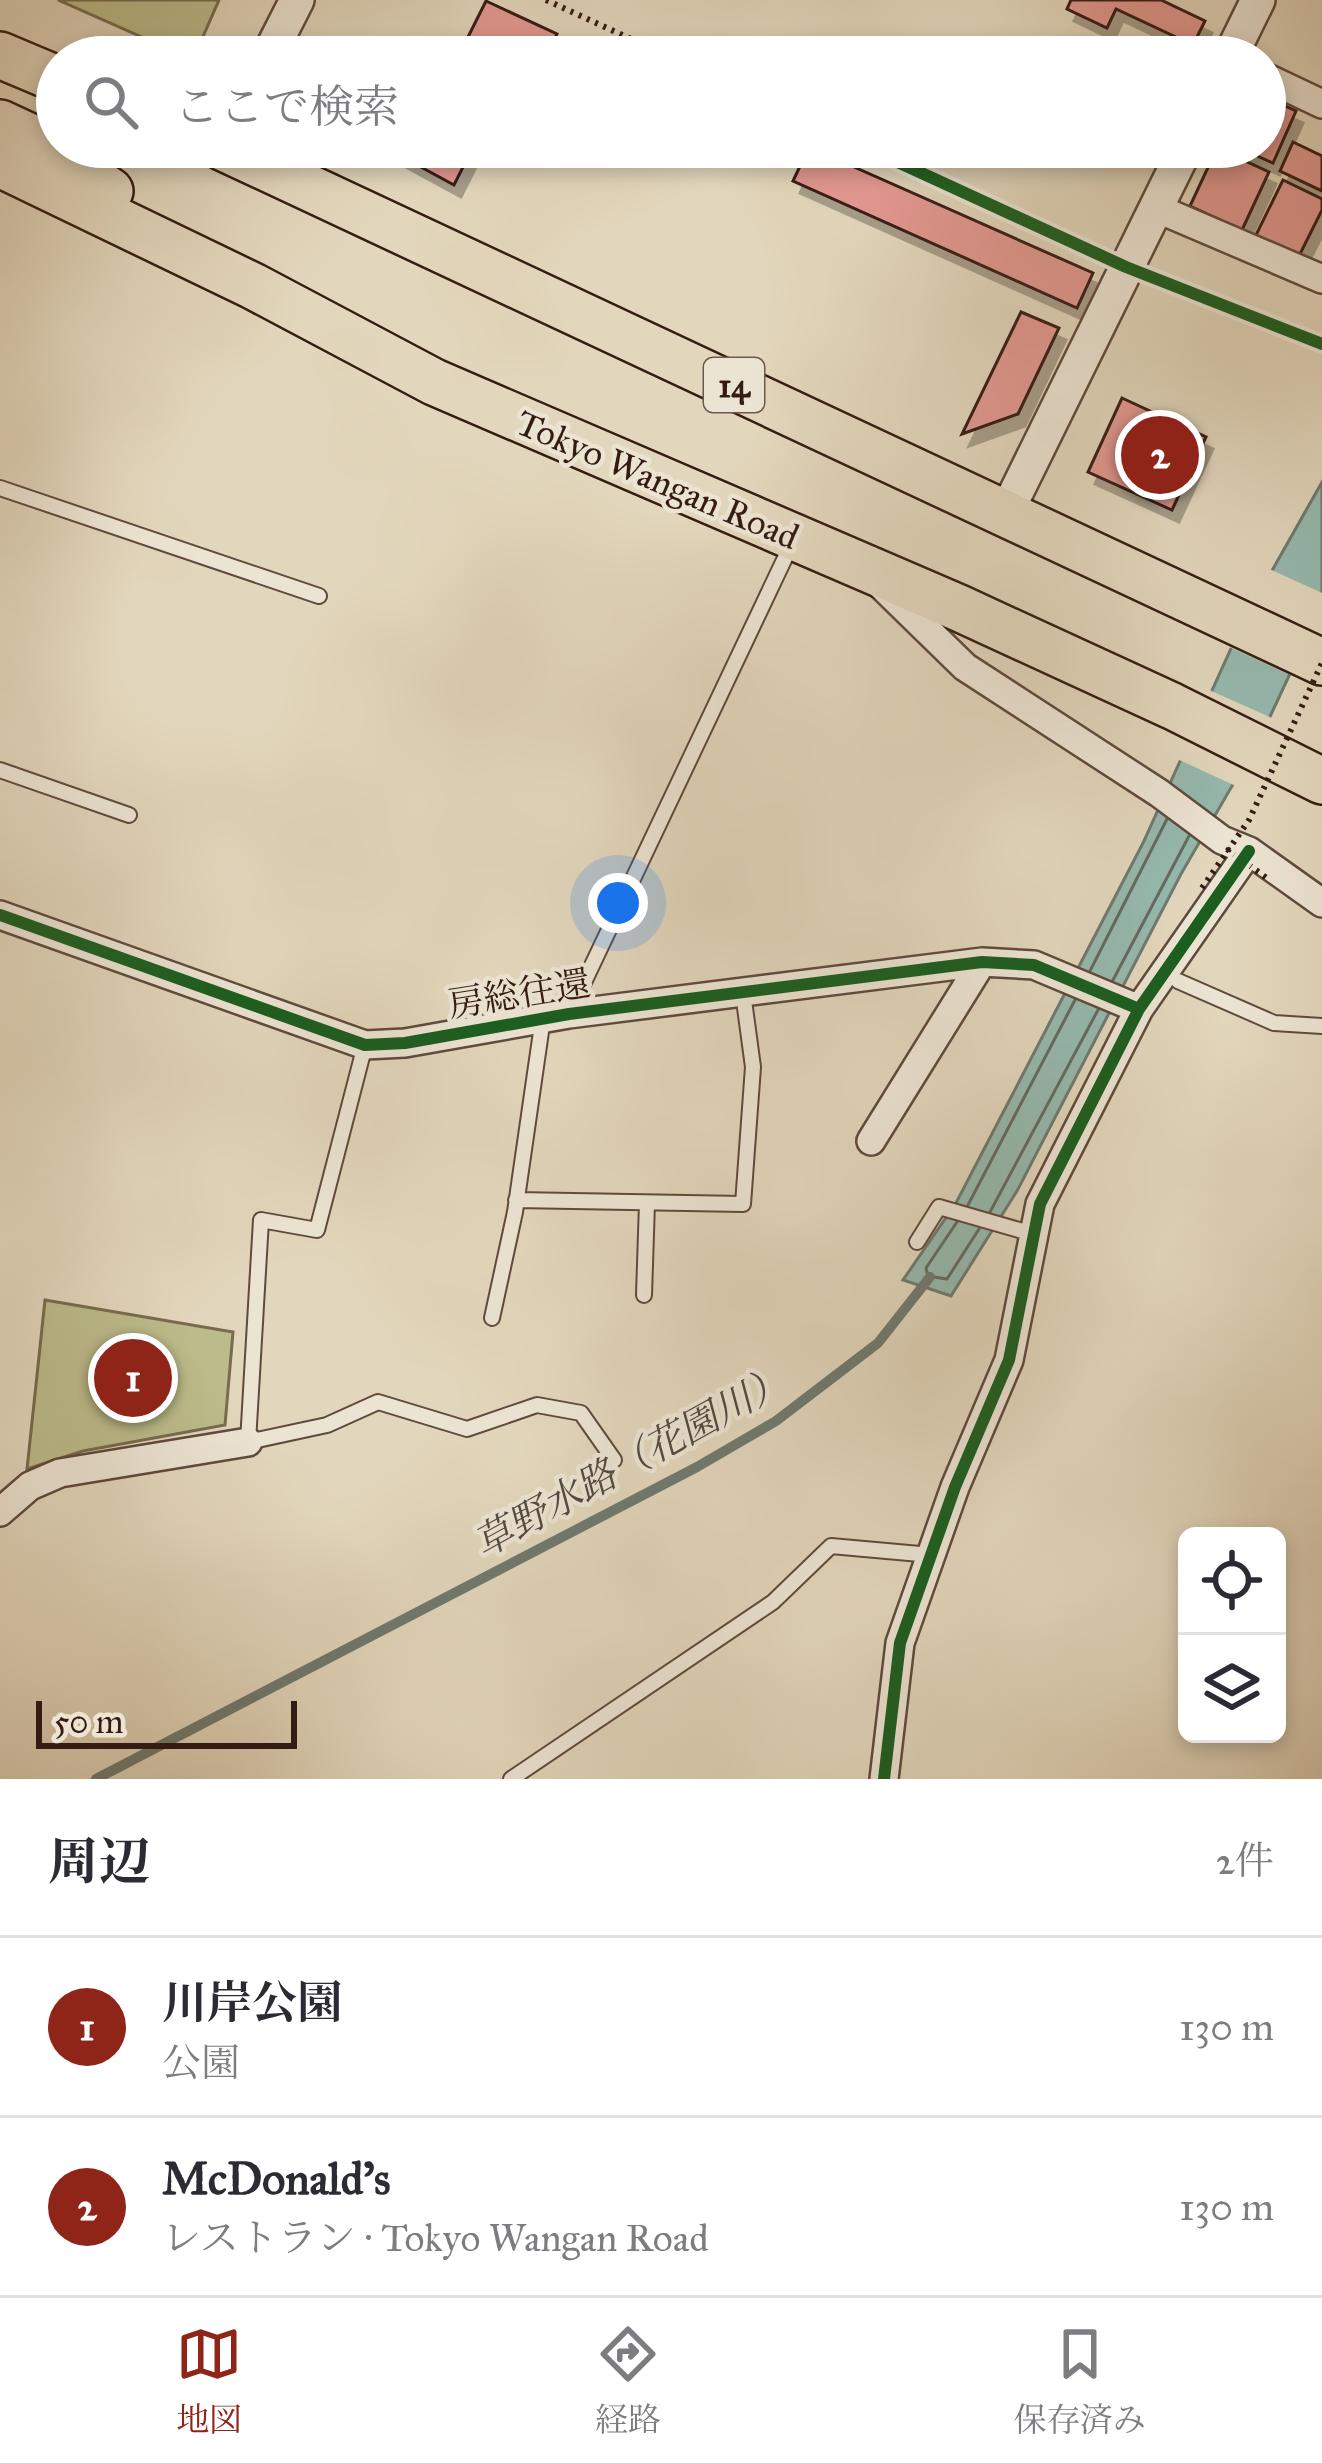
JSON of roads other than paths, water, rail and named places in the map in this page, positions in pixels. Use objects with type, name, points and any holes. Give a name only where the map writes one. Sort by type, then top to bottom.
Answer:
[{"type":"highway","points":[[0,55],[36,70]]},
{"type":"highway","name":"Tokyo Wangan Road","points":[[1,156],[434,382],[860,564],[1322,781]]},
{"type":"highway","name":"14","points":[[268,168],[1313,658]]},
{"type":"street","points":[[279,36],[297,0]]},
{"type":"street","points":[[1240,36],[1258,0]]},
{"type":"street","points":[[1286,86],[1322,104]]},
{"type":"street","points":[[1007,512],[1176,168]]},
{"type":"street","points":[[1156,208],[1322,279]]},
{"type":"street","points":[[860,564],[964,667],[1322,903]]},
{"type":"street","points":[[884,1779],[900,1643],[955,1487],[1009,1360],[1040,1204],[1130,1005],[1233,847]]},
{"type":"street","name":"房総往還","points":[[0,915],[365,1046],[556,1016],[982,962],[1034,965],[1130,1005]]},
{"type":"street","points":[[871,1141],[982,962]]},
{"type":"street","points":[[0,1512],[30,1486],[59,1473],[248,1442]]},
{"type":"lane","points":[[0,488],[319,596]]},
{"type":"lane","points":[[492,1318],[556,1016],[794,539]]},
{"type":"lane","points":[[0,770],[129,815]]},
{"type":"lane","points":[[1178,981],[1274,1023],[1322,1026]]},
{"type":"lane","points":[[516,1200],[742,1204],[753,1066],[742,992]]},
{"type":"lane","points":[[365,1046],[317,1230],[261,1220],[248,1442],[328,1425],[378,1402],[467,1429],[537,1406],[581,1413],[614,1460]]},
{"type":"lane","points":[[644,1294],[646,1203]]},
{"type":"lane","points":[[917,1242],[939,1207],[1033,1234]]},
{"type":"lane","points":[[511,1779],[773,1602],[831,1546],[931,1555]]},
{"type":"water","points":[[1322,482],[1322,605],[1261,736],[1181,874],[1017,1191],[951,1296],[903,1280],[956,1203],[1143,843],[1243,622]]},
{"type":"waterway","name":"草野水路（花園川）","points":[[96,1779],[697,1467],[776,1421],[878,1343],[930,1277]]},
{"type":"place","name":"McDonald's","points":[[1160,455]]},
{"type":"place","name":"川岸公園","points":[[133,1378]]}]
